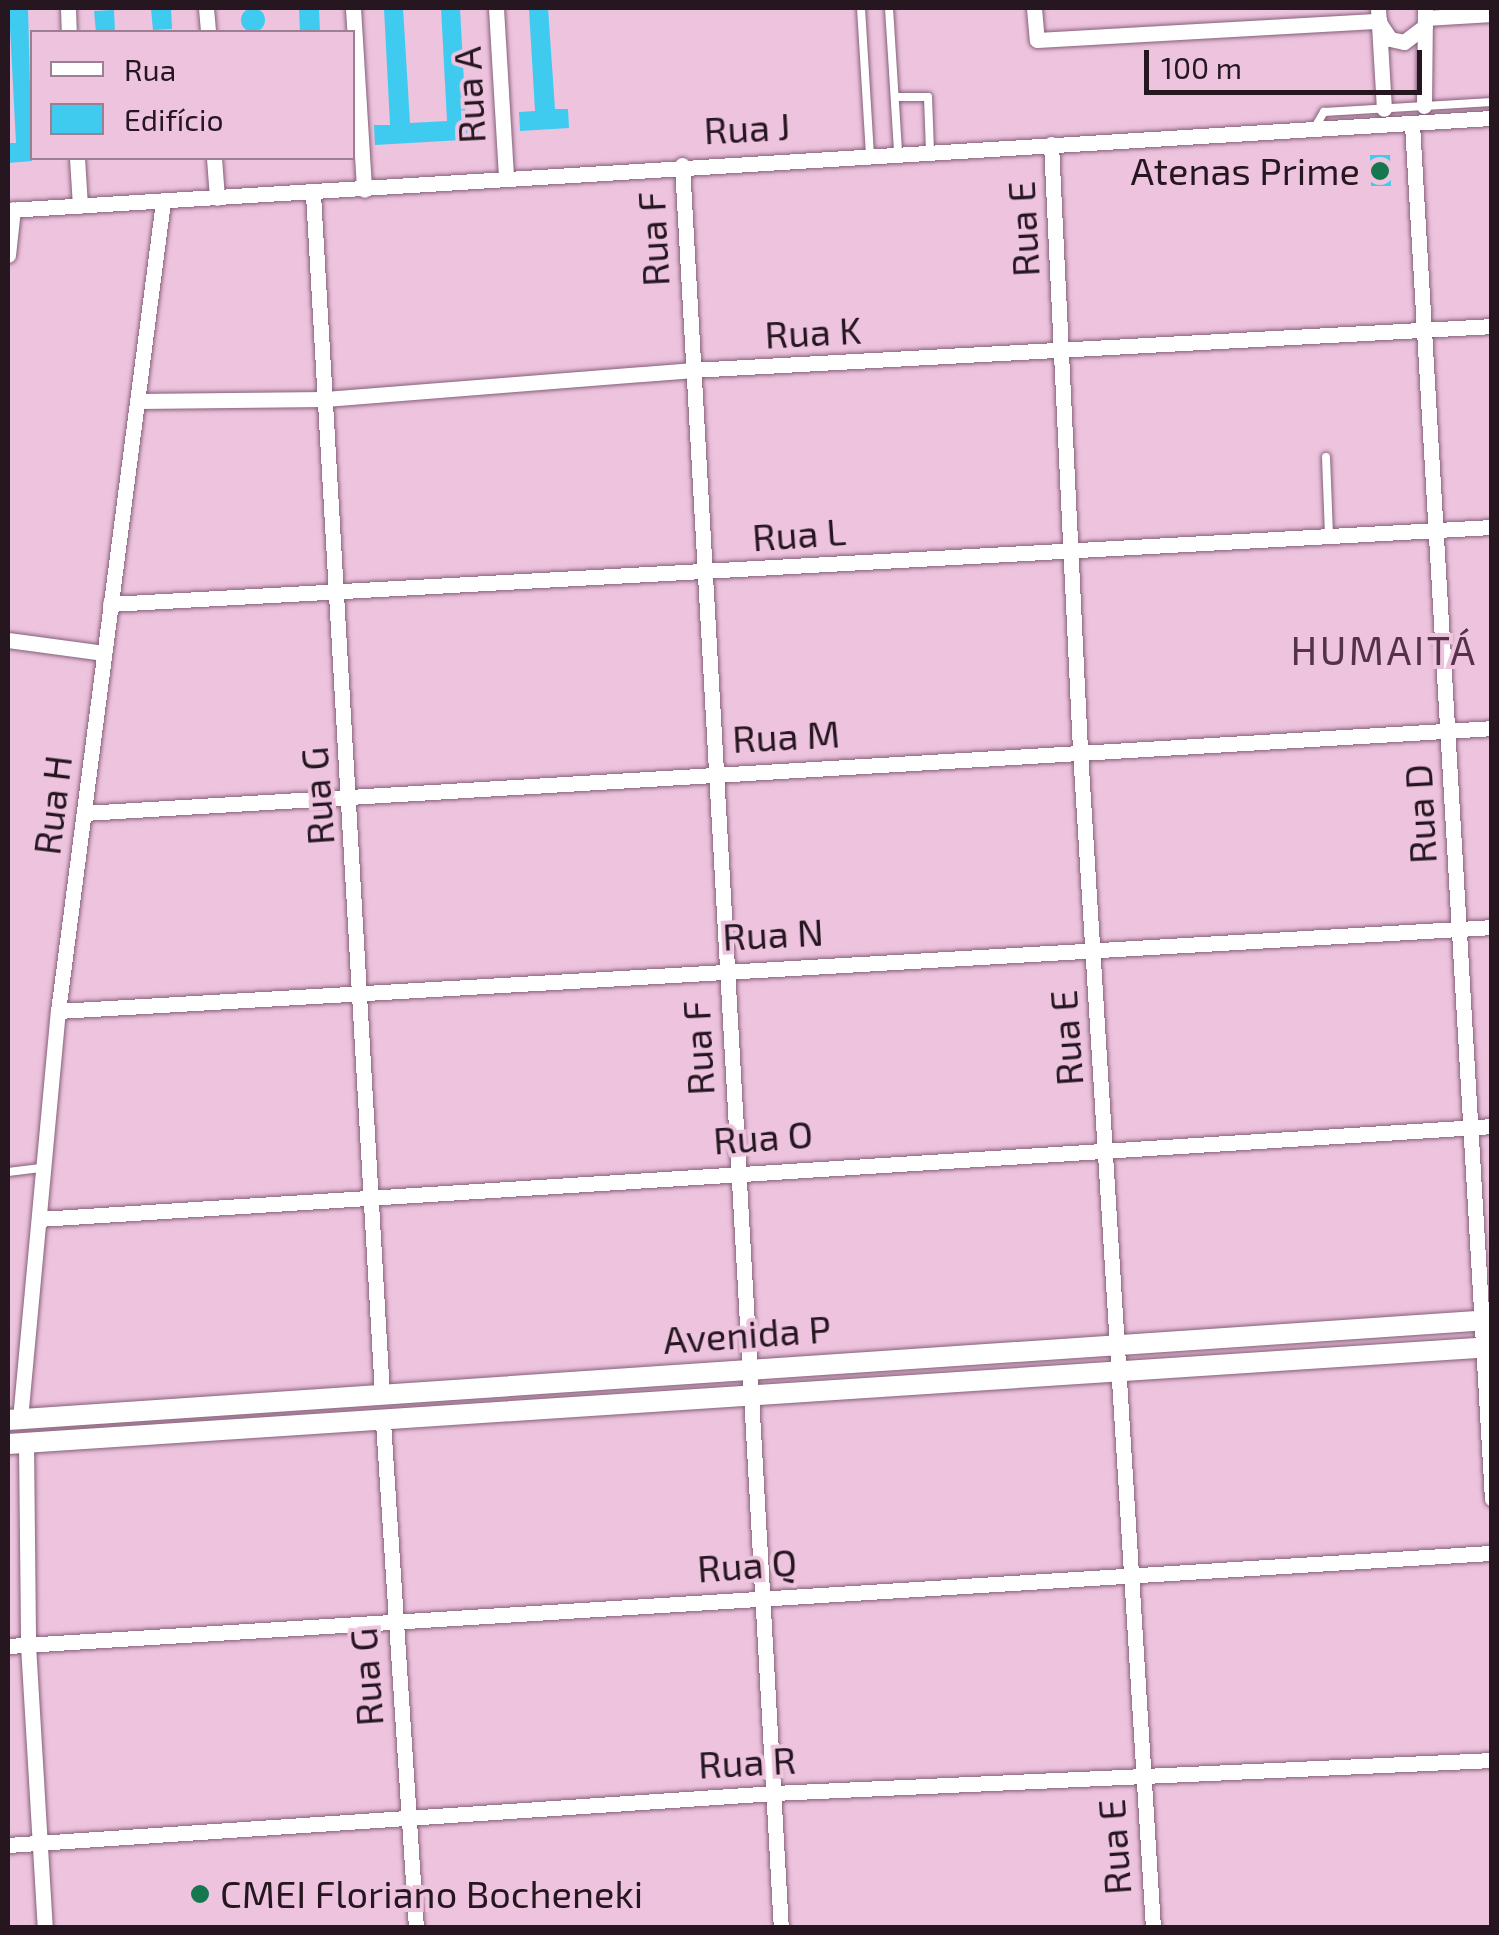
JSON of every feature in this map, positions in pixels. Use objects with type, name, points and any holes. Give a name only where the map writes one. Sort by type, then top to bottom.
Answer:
[{"type":"street","name":"Rua A","points":[[496,8],[506,178]]},
{"type":"street","points":[[1034,8],[1037,40],[1380,12]]},
{"type":"street","points":[[1380,12],[1384,34],[1404,42],[1422,32],[1424,11]]},
{"type":"street","points":[[1424,11],[1492,14]]},
{"type":"street","points":[[1424,11],[1424,106]]},
{"type":"street","points":[[1380,12],[1384,108]]},
{"type":"street","points":[[355,41],[364,190]]},
{"type":"street","name":"Rua J","points":[[10,210],[313,194],[682,164],[1492,118]]},
{"type":"street","name":"Rua D","points":[[1412,124],[1468,1128],[1486,1320],[1492,1500]]},
{"type":"street","name":"Rua E","points":[[1051,144],[1080,751],[1152,1928]]},
{"type":"street","points":[[77,160],[80,206]]},
{"type":"street","points":[[214,160],[217,198]]},
{"type":"street","name":"Rua F","points":[[682,164],[782,1928]]},
{"type":"street","name":"Rua G","points":[[313,194],[382,1394]]},
{"type":"street","name":"Rua H","points":[[14,1419],[39,1219],[58,1011],[164,200]]},
{"type":"street","points":[[8,256],[10,210]]},
{"type":"street","name":"Rua K","points":[[138,400],[325,399],[692,370],[1492,326]]},
{"type":"street","name":"Rua L","points":[[110,604],[1492,528]]},
{"type":"street","points":[[8,640],[104,653]]},
{"type":"street","name":"Rua M","points":[[84,813],[349,802],[715,773],[1492,728]]},
{"type":"street","name":"Rua N","points":[[58,1011],[1492,927]]},
{"type":"street","name":"Rua O","points":[[39,1219],[738,1170],[1492,1126]]},
{"type":"street","name":"Avenida P","points":[[14,1419],[1486,1320]]},
{"type":"street","name":"Avenida P","points":[[17,1444],[1487,1347]]},
{"type":"street","name":"Rua G","points":[[383,1422],[416,1928]]},
{"type":"street","points":[[17,1444],[45,1928]]},
{"type":"street","name":"Rua Q","points":[[8,1646],[1492,1553]]},
{"type":"street","name":"Rua R","points":[[8,1845],[774,1793],[1492,1760]]},
{"type":"lane","points":[[861,8],[870,154]]},
{"type":"lane","points":[[889,8],[898,152]]},
{"type":"lane","points":[[895,97],[928,96],[930,150]]},
{"type":"lane","points":[[1314,129],[1324,112],[1492,102]]},
{"type":"lane","points":[[1326,457],[1329,536]]},
{"type":"lane","points":[[8,1172],[44,1168]]},
{"type":"building","points":[[9,8],[28,8],[32,161],[8,163],[8,143],[16,143]]},
{"type":"building","points":[[171,8],[172,29],[153,30],[151,9]]},
{"type":"building","points":[[248,8],[258,8],[265,15],[261,30],[245,30],[241,25],[241,15]]},
{"type":"building","points":[[299,8],[319,8],[320,30],[300,30]]},
{"type":"building","points":[[384,8],[403,8],[410,123],[447,121],[441,8],[460,8],[466,120],[478,120],[479,139],[375,145],[374,125],[390,125]]},
{"type":"building","points":[[548,8],[555,109],[568,109],[569,128],[520,131],[519,112],[535,111],[529,9]]},
{"type":"building","points":[[114,10],[115,30],[96,30],[94,11]]},
{"type":"building","name":"Atenas Prime","points":[[1370,155],[1390,155],[1391,186],[1371,186]]},
{"type":"place","name":"Atenas Prime","points":[[1380,171]]},
{"type":"place","name":"CMEI Floriano Bocheneki","points":[[200,1894]]},
{"type":"district","name":"HUMAITÁ","points":[[1384,649]]}]
